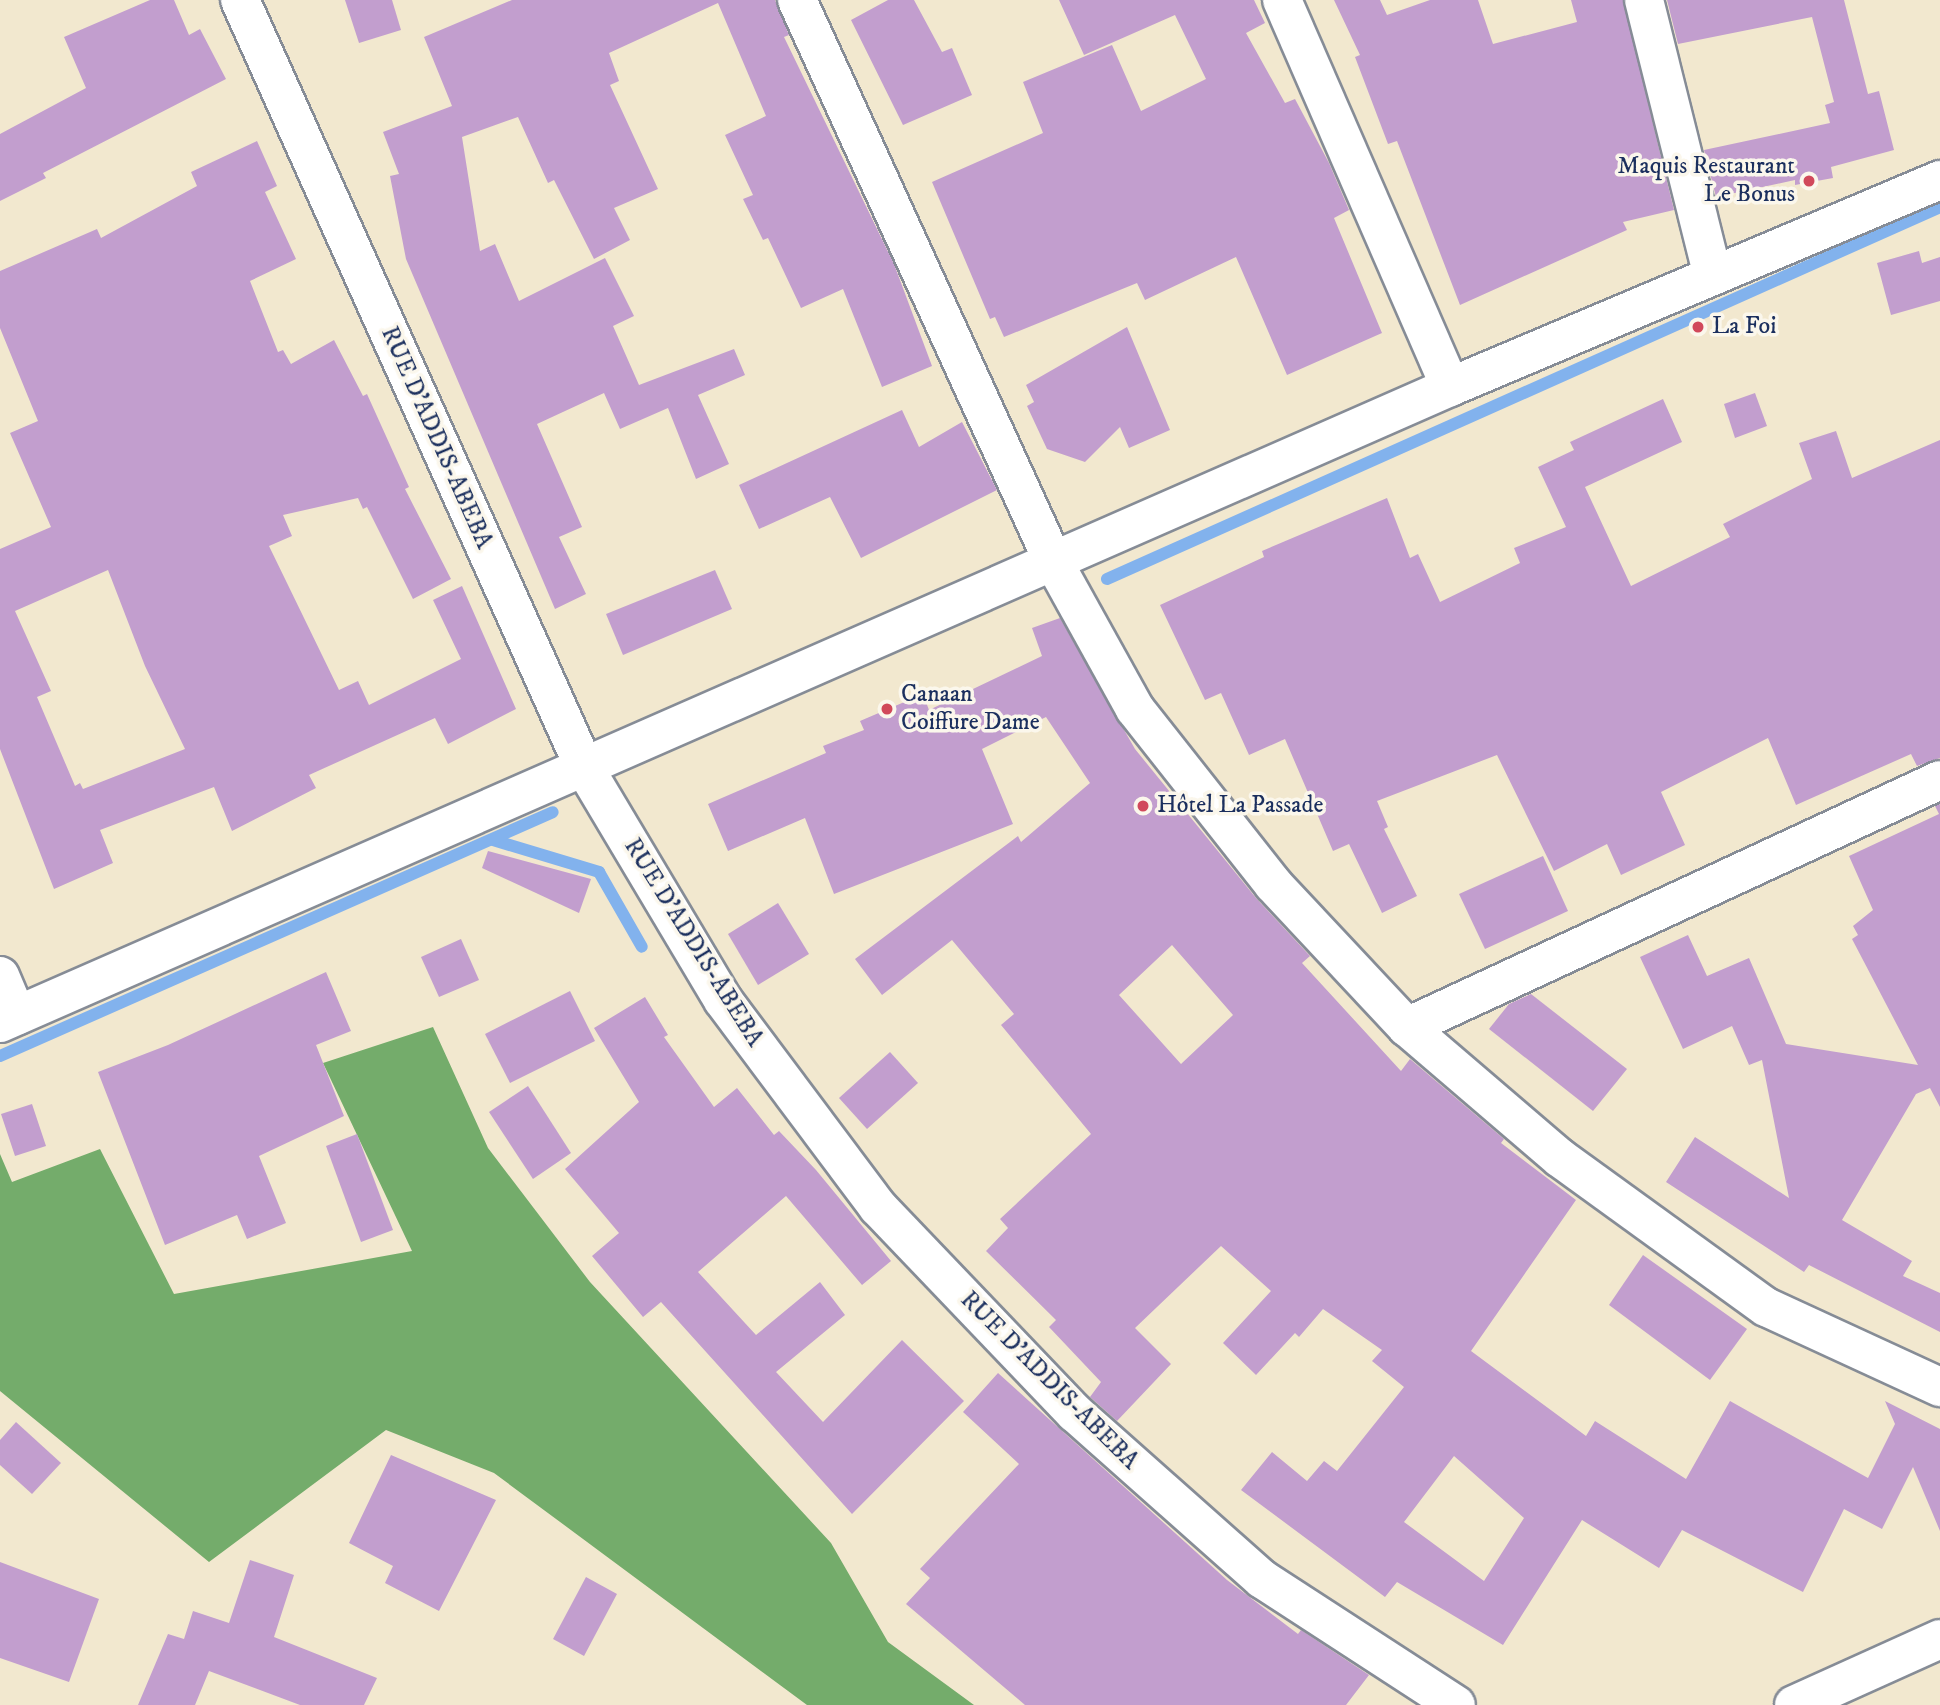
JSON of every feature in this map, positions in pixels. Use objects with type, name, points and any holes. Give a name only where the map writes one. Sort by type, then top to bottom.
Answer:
[{"type":"street","name":"RUE D'ADDIS-ABEBA","points":[[240,0],[584,767],[723,1000],[878,1207],[1075,1413],[1262,1579],[1456,1705]]},
{"type":"street","points":[[797,0],[1053,561],[1135,709],[1273,884],[1407,1027],[1560,1158],[1766,1307],[1940,1387]]},
{"type":"street","points":[[1282,0],[1450,387]]},
{"type":"street","points":[[1643,0],[1713,276]]},
{"type":"street","points":[[0,976],[9,1020],[1450,387],[1940,180]]},
{"type":"street","points":[[1407,1027],[1940,780]]},
{"type":"street","points":[[1794,1705],[1940,1639]]},
{"type":"green space","points":[[433,1027],[488,1148],[590,1282],[831,1543],[888,1642],[974,1705],[807,1705],[494,1473],[386,1430],[209,1562],[0,1391],[0,1154],[12,1182],[100,1149],[174,1294],[412,1251],[323,1063]]},
{"type":"building","points":[[150,0],[174,0],[189,35],[200,29],[226,79],[43,173],[46,178],[0,201],[0,134],[86,88],[64,37]]},
{"type":"building","points":[[345,0],[392,0],[401,30],[359,43]]},
{"type":"building","points":[[512,0],[775,0],[789,35],[784,37],[894,264],[932,366],[882,387],[843,289],[801,308],[768,238],[763,240],[743,199],[753,195],[725,135],[766,116],[718,3],[609,53],[619,81],[610,85],[658,189],[614,208],[630,240],[594,259],[554,180],[548,183],[518,117],[462,137],[480,251],[495,244],[519,301],[605,258],[634,316],[613,326],[639,385],[734,349],[745,375],[698,395],[729,464],[696,479],[668,408],[620,429],[604,393],[537,424],[582,527],[559,537],[586,594],[555,609],[406,259],[390,176],[399,174],[383,132],[452,106],[424,37]]},
{"type":"building","points":[[888,0],[914,0],[942,52],[952,48],[972,95],[903,125],[851,20]]},
{"type":"building","points":[[1059,0],[1254,0],[1265,23],[1246,33],[1285,103],[1295,99],[1329,163],[1349,210],[1334,218],[1382,333],[1287,375],[1236,257],[1145,300],[1137,283],[1004,337],[995,317],[990,319],[932,182],[1043,133],[1023,82],[1112,45],[1141,111],[1206,79],[1175,15],[1084,55]]},
{"type":"building","points":[[1334,0],[1380,0],[1387,15],[1430,0],[1478,0],[1493,44],[1577,22],[1571,0],[1623,0],[1674,210],[1623,222],[1627,230],[1460,305],[1397,141],[1388,144],[1355,57],[1360,55]]},
{"type":"building","points":[[1667,0],[1844,0],[1868,94],[1879,91],[1894,150],[1831,167],[1833,178],[1795,185],[1795,180],[1716,197],[1704,150],[1830,123],[1825,105],[1834,102],[1812,17],[1678,44]]},
{"type":"building","points":[[257,141],[277,186],[265,192],[296,259],[250,281],[278,352],[283,350],[291,364],[334,340],[363,396],[367,394],[409,487],[405,489],[451,579],[413,599],[367,507],[363,509],[358,498],[283,515],[292,536],[269,546],[339,690],[358,681],[369,705],[461,659],[433,600],[462,586],[516,709],[448,744],[435,718],[309,775],[316,788],[232,831],[214,787],[100,830],[113,863],[54,889],[0,749],[0,549],[51,527],[10,433],[38,421],[0,328],[0,271],[97,229],[101,238],[197,186],[191,172]],"holes":[[[108,570],[145,666],[185,749],[83,789],[80,783],[75,786],[37,697],[51,691],[15,611]]]},
{"type":"building","points":[[1919,251],[1922,263],[1940,257],[1940,301],[1891,315],[1877,263]]},
{"type":"building","points":[[1127,327],[1170,430],[1129,448],[1120,427],[1085,462],[1047,449],[1027,406],[1034,402],[1026,385]]},
{"type":"building","points":[[1755,393],[1767,426],[1735,438],[1724,404]]},
{"type":"building","points":[[1663,399],[1682,442],[1585,487],[1631,586],[1730,537],[1723,524],[1812,479],[1799,443],[1836,431],[1852,478],[1940,440],[1940,758],[1917,766],[1911,754],[1796,805],[1768,738],[1661,792],[1685,845],[1621,875],[1607,844],[1554,871],[1497,755],[1377,801],[1388,827],[1384,829],[1417,896],[1382,913],[1349,844],[1333,851],[1285,739],[1249,755],[1221,693],[1205,700],[1160,605],[1264,557],[1262,551],[1387,498],[1410,558],[1418,554],[1440,602],[1520,563],[1514,548],[1566,527],[1538,467],[1574,450],[1570,442]]},
{"type":"building","points":[[902,410],[919,447],[962,422],[997,490],[861,558],[830,497],[759,529],[739,485]]},
{"type":"building","points":[[715,570],[732,609],[623,655],[606,614]]},
{"type":"building","points":[[1060,618],[1135,749],[1256,898],[1310,956],[1302,963],[1401,1071],[1410,1059],[1504,1139],[1501,1143],[1576,1200],[1471,1351],[1586,1436],[1595,1421],[1686,1479],[1730,1401],[1868,1478],[1895,1424],[1885,1401],[1940,1429],[1940,1531],[1913,1467],[1882,1529],[1844,1509],[1803,1592],[1682,1530],[1659,1568],[1582,1520],[1503,1645],[1397,1582],[1385,1597],[1241,1490],[1272,1452],[1307,1481],[1324,1461],[1337,1471],[1404,1387],[1372,1361],[1382,1350],[1323,1309],[1299,1337],[1295,1333],[1256,1375],[1223,1343],[1271,1291],[1221,1246],[1135,1328],[1171,1364],[1117,1421],[1090,1397],[1101,1382],[1049,1327],[1056,1320],[986,1251],[1008,1228],[1000,1219],[1091,1134],[1001,1025],[1014,1014],[952,940],[882,995],[855,959],[1018,836],[1021,842],[1090,783],[1046,717],[982,749],[1013,824],[834,894],[805,818],[728,851],[708,804],[826,753],[823,746],[864,730],[860,721],[923,694],[929,710],[1042,656],[1032,628]],"holes":[[[1172,945],[1233,1015],[1181,1064],[1119,995]],[[1454,1456],[1524,1518],[1484,1581],[1404,1522]]]},
{"type":"building","points":[[1940,804],[1940,1107],[1930,1088],[1916,1094],[1842,1220],[1912,1261],[1903,1276],[1940,1293],[1940,1332],[1809,1265],[1804,1272],[1666,1182],[1695,1137],[1789,1198],[1762,1060],[1749,1065],[1732,1026],[1683,1049],[1640,957],[1688,935],[1707,976],[1749,958],[1786,1044],[1918,1065],[1852,939],[1858,935],[1853,926],[1873,910],[1849,856],[1939,814],[1935,806]]},
{"type":"building","points":[[488,851],[591,879],[579,913],[482,868]]},
{"type":"building","points":[[1543,856],[1568,911],[1485,949],[1459,894]]},
{"type":"building","points":[[778,903],[809,954],[758,985],[728,934]]},
{"type":"building","points":[[461,939],[479,980],[439,997],[421,957]]},
{"type":"building","points":[[326,972],[351,1031],[316,1045],[344,1116],[259,1156],[286,1223],[247,1239],[237,1215],[165,1245],[98,1072],[168,1045]]},
{"type":"building","points":[[570,991],[595,1041],[510,1083],[485,1034]]},
{"type":"building","points":[[1531,994],[1627,1069],[1593,1111],[1489,1029],[1509,1004]]},
{"type":"building","points":[[645,997],[668,1035],[664,1037],[714,1107],[737,1088],[774,1135],[779,1131],[816,1170],[891,1261],[862,1285],[786,1196],[698,1272],[756,1335],[820,1282],[845,1315],[776,1372],[823,1422],[902,1340],[964,1401],[852,1514],[661,1302],[643,1317],[592,1256],[619,1233],[565,1169],[639,1102],[594,1028]]},
{"type":"building","points":[[890,1052],[918,1083],[867,1129],[839,1098]]},
{"type":"building","points":[[528,1086],[571,1153],[533,1179],[489,1112]]},
{"type":"building","points":[[32,1104],[46,1146],[15,1156],[1,1114]]},
{"type":"building","points":[[357,1134],[393,1230],[361,1242],[326,1146]]},
{"type":"building","points":[[1643,1255],[1747,1329],[1710,1380],[1609,1305]]},
{"type":"building","points":[[998,1373],[1227,1580],[1298,1634],[1301,1630],[1369,1675],[1346,1705],[1025,1705],[906,1604],[930,1578],[920,1569],[1019,1464],[963,1412]]},
{"type":"building","points":[[16,1422],[61,1463],[32,1494],[0,1465],[0,1440]]},
{"type":"building","points":[[391,1455],[496,1500],[439,1611],[385,1583],[393,1566],[349,1543]]},
{"type":"building","points":[[250,1560],[294,1575],[274,1637],[377,1678],[364,1705],[300,1705],[209,1671],[195,1705],[138,1705],[168,1634],[184,1639],[193,1611],[229,1623]]},
{"type":"building","points":[[0,1562],[99,1599],[69,1682],[0,1658]]},
{"type":"building","points":[[586,1577],[617,1594],[584,1656],[553,1639]]},
{"type":"waterway","points":[[1107,579],[1940,207]]},
{"type":"waterway","points":[[0,1056],[553,812]]},
{"type":"waterway","points":[[493,840],[599,872],[642,947]]},
{"type":"place","name":"Maquis Restaurant Le Bonus","points":[[1809,181]]},
{"type":"place","name":"La Foi","points":[[1698,327]]},
{"type":"place","name":"Canaan Coiffure Dame","points":[[887,709]]},
{"type":"place","name":"Hôtel La Passade","points":[[1143,806]]}]
